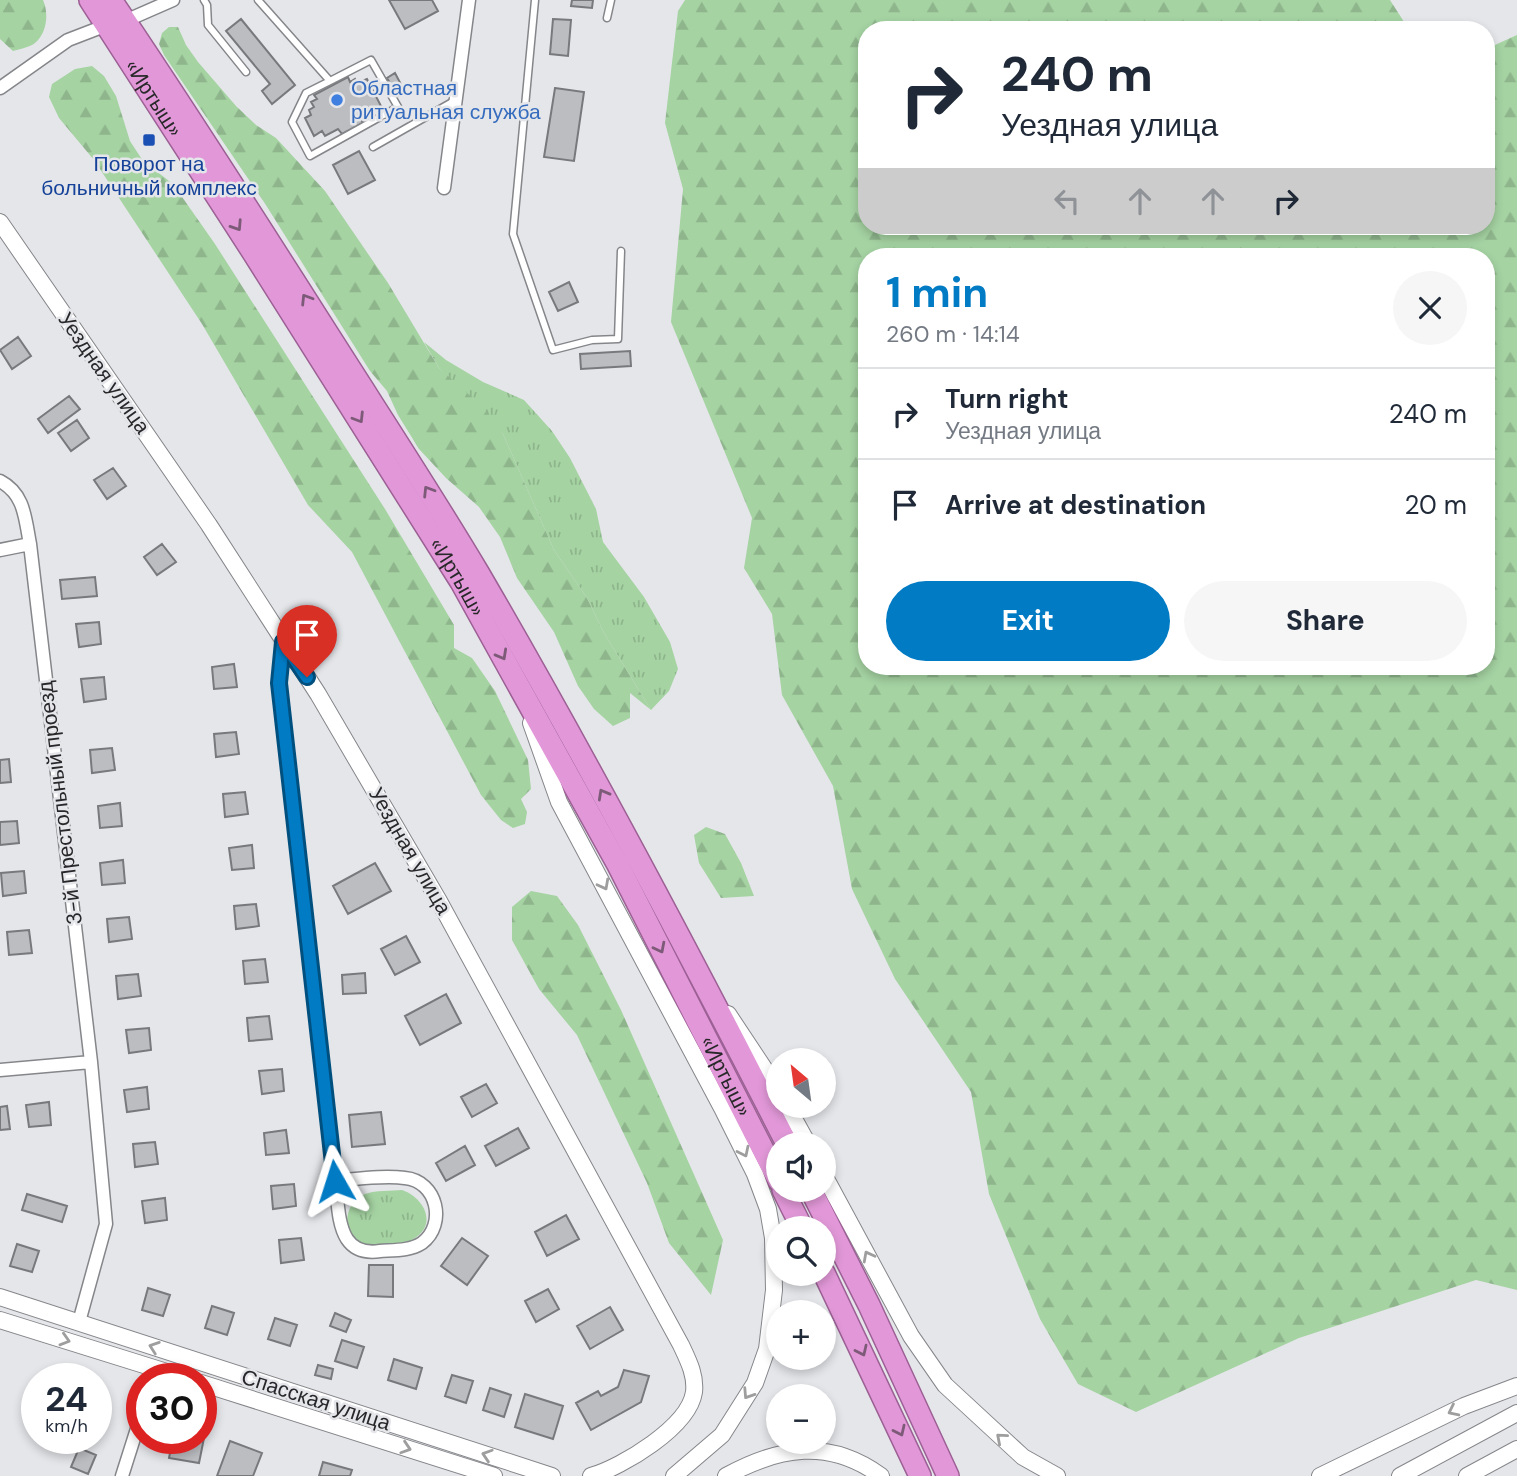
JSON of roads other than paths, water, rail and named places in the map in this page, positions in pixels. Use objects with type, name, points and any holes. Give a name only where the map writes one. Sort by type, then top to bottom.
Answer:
[{"type":"highway","name":"«Иртыш»","points":[[90,0],[116,23],[279,257],[478,573],[636,854],[781,1132]]},
{"type":"highway","name":"«Иртыш»","points":[[111,0],[116,23],[461,582],[618,865],[766,1155]]},
{"type":"highway","points":[[816,1202],[869,1305],[948,1476]]},
{"type":"highway","points":[[830,1286],[920,1476]]},
{"type":"street","points":[[0,88],[68,40],[173,0]]},
{"type":"street","points":[[444,188],[469,0]]},
{"type":"street","name":"Уездная улица","points":[[0,222],[209,525],[318,694],[439,901],[681,1345],[693,1373],[694,1392],[689,1405],[673,1426],[635,1457],[591,1476]]},
{"type":"street","name":"3-й Престольный проезд","points":[[0,481],[14,490],[22,502],[30,544],[91,1062],[106,1224],[79,1322]]},
{"type":"street","points":[[0,550],[30,544]]},
{"type":"street","points":[[283,642],[279,683],[335,1181],[342,1226],[347,1239],[357,1249],[368,1252],[408,1249],[421,1243],[431,1233],[436,1220],[436,1206],[431,1193],[421,1183],[408,1178],[335,1181]]},
{"type":"street","points":[[520,688],[559,802],[722,1108],[755,1174],[768,1209],[773,1238],[774,1290],[767,1349],[755,1383],[722,1434],[674,1476]]},
{"type":"street","points":[[707,986],[766,1071]]},
{"type":"street","points":[[0,1070],[91,1062]]},
{"type":"street","points":[[836,1197],[911,1336],[944,1385],[1023,1457],[1057,1476]]},
{"type":"street","name":"Спасская улица","points":[[0,1297],[552,1476]]},
{"type":"street","points":[[0,1320],[138,1363]]},
{"type":"street","points":[[1320,1476],[1464,1406],[1517,1386]]},
{"type":"street","name":"Спасская улица","points":[[217,1388],[494,1476]]},
{"type":"street","points":[[1400,1476],[1517,1413]]},
{"type":"street","points":[[1467,1476],[1517,1449]]},
{"type":"street","points":[[726,1476],[750,1463],[788,1451],[822,1451],[849,1458],[881,1476]]},
{"type":"street","points":[[122,1476],[129,1454]]},
{"type":"lane","points":[[204,0],[208,25],[246,72]]},
{"type":"lane","points":[[258,0],[330,81]]},
{"type":"lane","points":[[536,0],[513,234],[553,350],[592,340],[618,339],[621,251]]},
{"type":"lane","points":[[607,18],[611,0]]},
{"type":"lane","points":[[371,60],[398,107],[310,156],[292,122],[306,93],[330,81],[371,60]]},
{"type":"lane","points":[[373,147],[456,100]]},
{"type":"place","name":"Областная ритуальная служба","points":[[337,100]]},
{"type":"place","name":"Поворот на больничный комплекс","points":[[149,140]]}]
